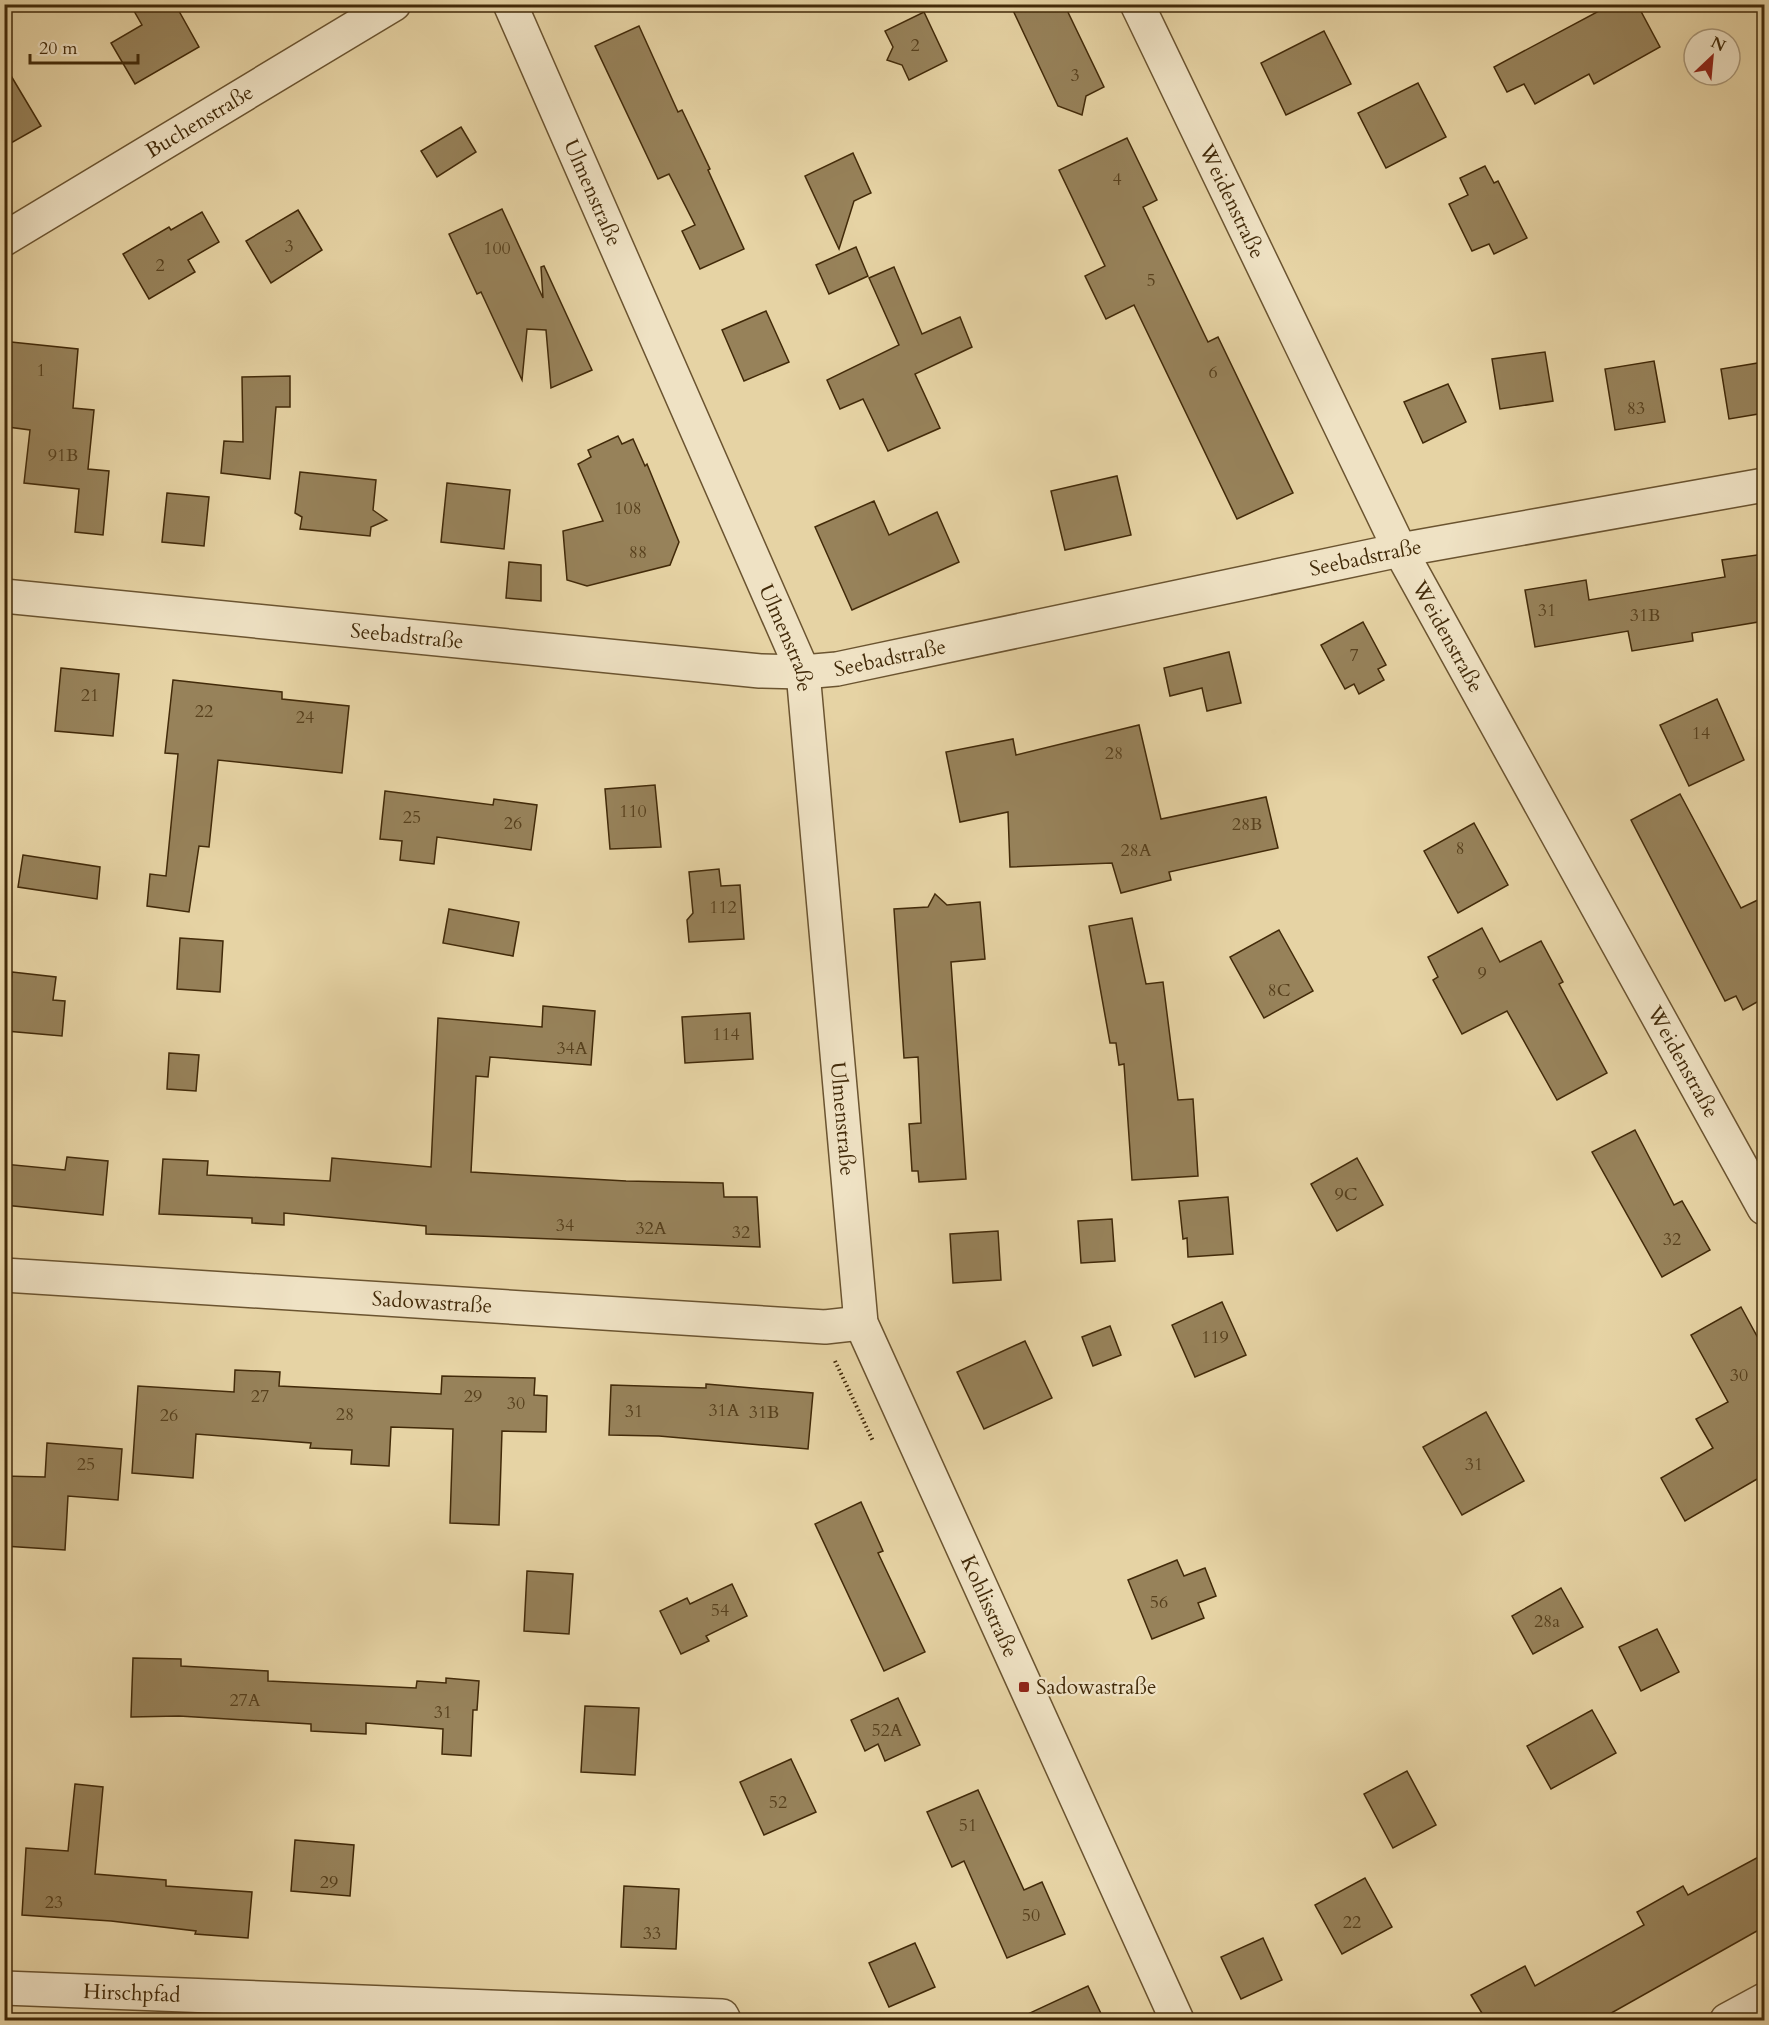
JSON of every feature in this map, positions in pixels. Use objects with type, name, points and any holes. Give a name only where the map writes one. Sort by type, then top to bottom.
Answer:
[{"type":"street","name":"Buchenstraße","points":[[4,239],[394,4]]},
{"type":"street","name":"Ulmenstraße","points":[[510,4],[802,672],[861,1323]]},
{"type":"street","name":"Weidenstraße","points":[[1137,4],[1400,550],[1571,862],[1739,1159],[1764,1208]]},
{"type":"street","name":"Seebadstraße","points":[[4,596],[760,671],[802,672],[837,669],[1400,550],[1764,485]]},
{"type":"street","name":"Sadowastraße","points":[[4,1275],[825,1327],[861,1323]]},
{"type":"street","name":"Kohlisstraße","points":[[861,1323],[1177,2020]]},
{"type":"street","name":"Hirschpfad","points":[[4,1988],[722,2016],[724,2020]]},
{"type":"street","points":[[1727,2020],[1764,2000]]},
{"type":"path","points":[[825,1327],[830,1351],[877,1451]]},
{"type":"building","points":[[130,4],[175,4],[199,47],[135,84],[111,43],[142,25]]},
{"type":"building","points":[[1010,4],[1064,4],[1104,87],[1086,96],[1082,115],[1058,106]]},
{"type":"building","points":[[1612,4],[1637,4],[1660,47],[1594,84],[1589,74],[1535,104],[1524,84],[1507,92],[1494,67]]},
{"type":"building","points":[[924,12],[947,61],[909,80],[902,65],[887,60],[893,47],[885,31]]},
{"type":"building","points":[[639,26],[678,112],[682,110],[710,169],[708,170],[744,249],[700,269],[682,231],[695,225],[669,174],[658,179],[595,46]]},
{"type":"building","points":[[1324,31],[1351,84],[1286,115],[1261,63]]},
{"type":"building","points":[[4,64],[41,126],[4,147]]},
{"type":"building","points":[[1418,83],[1446,137],[1386,168],[1358,113]]},
{"type":"building","points":[[461,127],[476,152],[437,177],[421,151]]},
{"type":"building","points":[[1127,138],[1157,200],[1143,207],[1208,342],[1218,337],[1293,493],[1237,519],[1134,305],[1106,319],[1085,276],[1105,266],[1059,170]]},
{"type":"building","points":[[853,153],[871,193],[854,201],[839,249],[805,176]]},
{"type":"building","points":[[1485,166],[1494,183],[1498,181],[1527,238],[1494,254],[1489,244],[1472,251],[1449,204],[1468,195],[1460,178]]},
{"type":"building","points":[[502,209],[543,298],[541,267],[544,266],[592,370],[551,388],[546,330],[527,329],[522,380],[481,292],[477,294],[449,234]]},
{"type":"building","points":[[298,210],[322,250],[271,283],[246,241]]},
{"type":"building","points":[[202,212],[219,242],[188,260],[195,272],[149,299],[123,254],[169,227],[171,230]]},
{"type":"building","points":[[856,247],[868,276],[829,294],[816,265]]},
{"type":"building","points":[[894,267],[922,334],[960,317],[972,347],[915,374],[940,428],[888,451],[863,399],[840,409],[827,380],[899,345],[869,278]]},
{"type":"building","points":[[766,311],[789,362],[744,381],[722,330]]},
{"type":"building","points":[[11,342],[78,349],[73,408],[94,410],[88,469],[109,471],[103,535],[75,532],[79,489],[24,483],[30,430],[8,427],[10,401],[6,401]]},
{"type":"building","points":[[1545,352],[1553,401],[1500,409],[1492,359]]},
{"type":"building","points":[[1654,361],[1665,422],[1615,430],[1605,369]]},
{"type":"building","points":[[1764,362],[1764,413],[1729,419],[1721,369]]},
{"type":"building","points":[[290,376],[290,407],[276,407],[270,479],[221,473],[224,441],[243,442],[242,377]]},
{"type":"building","points":[[1448,384],[1466,422],[1423,443],[1404,402]]},
{"type":"building","points":[[618,436],[622,444],[633,439],[645,466],[647,464],[679,542],[670,565],[587,586],[567,580],[563,531],[603,521],[578,464],[591,457],[588,450]]},
{"type":"building","points":[[300,472],[376,480],[373,510],[387,520],[371,527],[370,536],[300,529],[302,517],[295,513]]},
{"type":"building","points":[[1117,476],[1131,535],[1065,550],[1051,491]]},
{"type":"building","points":[[447,483],[510,490],[504,549],[441,542]]},
{"type":"building","points":[[167,493],[209,497],[204,546],[162,542]]},
{"type":"building","points":[[874,501],[889,535],[937,512],[959,562],[852,610],[815,527]]},
{"type":"building","points":[[1764,554],[1764,621],[1692,633],[1693,641],[1632,651],[1628,631],[1535,647],[1525,590],[1586,580],[1589,600],[1725,577],[1722,560]]},
{"type":"building","points":[[509,562],[541,565],[541,601],[506,598]]},
{"type":"building","points":[[1363,622],[1386,665],[1378,669],[1384,680],[1359,694],[1354,684],[1345,689],[1321,645]]},
{"type":"building","points":[[1229,652],[1241,703],[1207,711],[1202,688],[1170,696],[1164,668]]},
{"type":"building","points":[[61,668],[119,674],[113,736],[55,731]]},
{"type":"building","points":[[173,680],[282,692],[282,699],[349,706],[342,773],[218,760],[209,847],[199,846],[189,912],[147,906],[150,874],[166,876],[178,754],[165,753]]},
{"type":"building","points":[[1717,699],[1744,760],[1689,786],[1660,725]]},
{"type":"building","points":[[1139,725],[1161,819],[1266,797],[1278,848],[1169,872],[1171,880],[1121,893],[1112,863],[1010,867],[1008,812],[960,822],[946,752],[1013,739],[1016,755]]},
{"type":"building","points":[[655,785],[661,847],[610,849],[605,789]]},
{"type":"building","points":[[385,791],[493,805],[494,799],[537,805],[531,850],[437,837],[434,864],[400,860],[402,841],[380,839]]},
{"type":"building","points":[[1680,794],[1741,908],[1764,897],[1764,998],[1743,1010],[1736,996],[1725,1001],[1631,820]]},
{"type":"building","points":[[1474,823],[1508,885],[1458,913],[1424,851]]},
{"type":"building","points":[[23,855],[100,867],[97,899],[18,887]]},
{"type":"building","points":[[719,869],[721,886],[740,885],[744,939],[689,942],[687,920],[693,913],[689,872]]},
{"type":"building","points":[[935,894],[947,905],[980,902],[985,959],[951,962],[966,1179],[919,1182],[918,1171],[912,1171],[909,1124],[921,1123],[918,1057],[904,1058],[894,909],[928,907]]},
{"type":"building","points":[[449,909],[519,922],[513,956],[443,943]]},
{"type":"building","points":[[1132,918],[1146,984],[1163,982],[1178,1100],[1193,1099],[1198,1176],[1132,1180],[1124,1064],[1119,1065],[1116,1043],[1110,1043],[1089,926]]},
{"type":"building","points":[[1482,928],[1500,962],[1541,941],[1563,982],[1559,984],[1607,1073],[1557,1100],[1507,1011],[1462,1034],[1433,980],[1438,977],[1428,957]]},
{"type":"building","points":[[1279,930],[1313,991],[1264,1018],[1230,957]]},
{"type":"building","points":[[180,938],[223,941],[220,992],[177,989]]},
{"type":"building","points":[[12,972],[56,977],[53,1000],[65,1001],[62,1036],[6,1031]]},
{"type":"building","points":[[543,1006],[595,1011],[591,1065],[490,1057],[488,1077],[476,1076],[471,1172],[626,1181],[723,1183],[724,1197],[757,1197],[760,1247],[426,1234],[426,1226],[284,1213],[284,1225],[252,1223],[252,1218],[159,1214],[163,1159],[208,1161],[207,1175],[330,1181],[332,1158],[431,1167],[438,1018],[542,1027]]},
{"type":"building","points":[[750,1013],[753,1059],[685,1063],[682,1017]]},
{"type":"building","points":[[169,1053],[199,1055],[196,1091],[167,1089]]},
{"type":"building","points":[[1635,1130],[1674,1205],[1682,1201],[1710,1250],[1662,1277],[1592,1152]]},
{"type":"building","points":[[67,1157],[108,1161],[103,1215],[4,1205],[4,1164],[65,1170]]},
{"type":"building","points":[[1357,1158],[1383,1205],[1337,1231],[1311,1184]]},
{"type":"building","points":[[1228,1197],[1233,1254],[1188,1257],[1187,1238],[1183,1239],[1179,1201]]},
{"type":"building","points":[[1112,1219],[1115,1261],[1081,1263],[1078,1221]]},
{"type":"building","points":[[998,1231],[1001,1280],[953,1283],[950,1234]]},
{"type":"building","points":[[1222,1302],[1246,1355],[1195,1377],[1172,1325]]},
{"type":"building","points":[[1741,1307],[1764,1349],[1764,1475],[1685,1521],[1661,1478],[1713,1448],[1696,1419],[1728,1402],[1691,1335]]},
{"type":"building","points":[[1110,1326],[1121,1355],[1093,1366],[1082,1337]]},
{"type":"building","points":[[1025,1341],[1052,1398],[984,1429],[957,1372]]},
{"type":"building","points":[[235,1370],[280,1372],[279,1386],[441,1394],[442,1376],[535,1378],[534,1395],[547,1396],[546,1432],[502,1431],[499,1525],[450,1523],[453,1429],[391,1427],[389,1466],[351,1464],[352,1450],[310,1448],[311,1443],[196,1434],[193,1478],[132,1473],[138,1386],[234,1392]]},
{"type":"building","points":[[706,1384],[813,1393],[808,1449],[659,1436],[609,1435],[611,1385],[706,1388]]},
{"type":"building","points":[[1486,1412],[1524,1481],[1462,1515],[1423,1447]]},
{"type":"building","points":[[47,1443],[122,1449],[118,1500],[68,1496],[65,1550],[4,1546],[4,1476],[45,1477]]},
{"type":"building","points":[[861,1502],[883,1551],[878,1553],[925,1652],[884,1671],[815,1524]]},
{"type":"building","points":[[1177,1560],[1184,1576],[1205,1568],[1216,1596],[1198,1603],[1204,1618],[1152,1639],[1128,1580]]},
{"type":"building","points":[[527,1571],[573,1574],[569,1634],[524,1631]]},
{"type":"building","points":[[732,1584],[747,1616],[706,1636],[709,1641],[681,1654],[660,1611],[687,1598],[690,1604]]},
{"type":"building","points":[[1561,1588],[1583,1627],[1533,1654],[1512,1616]]},
{"type":"building","points":[[1657,1629],[1679,1672],[1641,1691],[1619,1647]]},
{"type":"building","points":[[133,1658],[181,1659],[181,1666],[268,1671],[268,1681],[416,1688],[417,1681],[446,1683],[446,1678],[479,1681],[477,1710],[473,1710],[471,1756],[442,1754],[443,1729],[366,1723],[366,1734],[311,1731],[311,1724],[179,1716],[131,1717]]},
{"type":"building","points":[[898,1698],[920,1745],[885,1761],[878,1744],[865,1751],[851,1720]]},
{"type":"building","points":[[585,1706],[639,1708],[635,1775],[581,1772]]},
{"type":"building","points":[[1592,1710],[1616,1753],[1551,1789],[1527,1746]]},
{"type":"building","points":[[791,1759],[816,1812],[764,1835],[740,1782]]},
{"type":"building","points":[[1407,1771],[1436,1825],[1393,1848],[1364,1794]]},
{"type":"building","points":[[75,1784],[103,1787],[95,1874],[166,1880],[166,1886],[252,1892],[248,1938],[195,1934],[196,1931],[111,1921],[22,1915],[26,1848],[68,1851]]},
{"type":"building","points":[[978,1790],[1024,1890],[1042,1882],[1065,1934],[1007,1958],[964,1861],[952,1867],[927,1812]]},
{"type":"building","points":[[295,1840],[354,1845],[350,1896],[291,1891]]},
{"type":"building","points":[[1764,1854],[1764,1927],[1599,2020],[1486,2020],[1471,1995],[1525,1966],[1535,1986],[1644,1925],[1637,1912],[1683,1886],[1688,1895]]},
{"type":"building","points":[[1365,1878],[1392,1927],[1342,1954],[1315,1905]]},
{"type":"building","points":[[624,1886],[679,1889],[676,1949],[621,1947]]},
{"type":"building","points":[[1263,1938],[1282,1980],[1241,1999],[1221,1957]]},
{"type":"building","points":[[915,1943],[935,1987],[889,2007],[869,1963]]},
{"type":"building","points":[[1088,1986],[1104,2020],[1015,2020]]},
{"type":"place","name":"Sadowastraße","points":[[1024,1687]]}]
